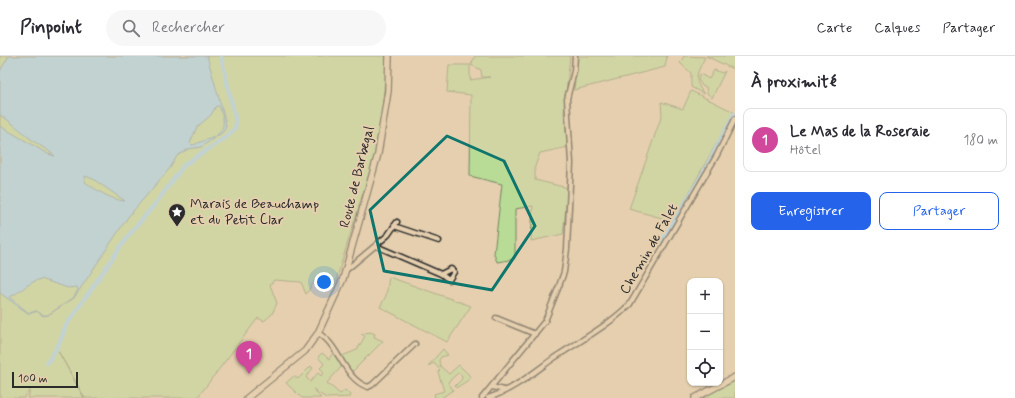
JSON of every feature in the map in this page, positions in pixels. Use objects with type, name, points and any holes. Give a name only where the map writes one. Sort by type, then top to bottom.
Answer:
[{"type":"street","name":"Route de Barbegal","points":[[247,398],[305,351],[318,333],[345,271],[378,154],[388,92],[389,56]]},
{"type":"street","points":[[482,398],[535,334],[551,309],[564,272],[567,249],[571,163],[567,99],[574,71],[575,56]]},
{"type":"street","name":"Chemin de Falet","points":[[488,398],[530,376],[554,358],[597,332],[614,320],[630,304],[717,155],[735,119]]},
{"type":"street","points":[[345,271],[376,246],[397,222]]},
{"type":"street","points":[[394,226],[439,240]]},
{"type":"street","points":[[376,246],[441,274]]},
{"type":"street","points":[[496,318],[535,334]]},
{"type":"street","points":[[318,333],[330,344],[352,375],[368,387],[372,385],[415,344]]},
{"type":"street","points":[[695,398],[735,377]]},
{"type":"street","points":[[492,387],[504,390]]},
{"type":"highlighted area","points":[[447,136],[504,161],[535,226],[492,290],[384,271],[370,210]]},
{"type":"green space","points":[[0,56],[387,56],[382,111],[375,154],[335,284],[318,276],[306,294],[301,282],[274,280],[270,285],[277,303],[272,314],[264,321],[258,318],[197,398],[85,398],[58,351],[84,398],[28,398],[30,390],[24,398],[0,398]]},
{"type":"green space","points":[[475,56],[570,56],[564,113],[568,147],[540,153],[535,166],[535,180],[568,188],[563,234],[531,241],[533,206],[515,209],[515,259],[497,262],[494,254],[502,184],[470,176],[471,95],[447,92],[449,65],[470,65],[470,80],[490,77],[482,77],[481,70],[471,65]]},
{"type":"green space","points":[[578,56],[667,56],[665,67],[574,90]]},
{"type":"green space","points":[[684,56],[705,57],[697,76],[698,84],[704,94],[691,87],[691,73],[680,63]]},
{"type":"green space","points":[[706,56],[735,56],[735,70],[731,68]]},
{"type":"green space","points":[[714,70],[722,73],[725,71],[712,98],[707,93],[706,87],[702,86],[698,79],[700,74],[709,79]]},
{"type":"green space","points":[[691,91],[734,112],[673,221],[629,209],[662,115],[661,102],[683,109]]},
{"type":"green space","points":[[389,277],[471,306],[447,342],[380,307],[386,296]]},
{"type":"green space","points":[[370,332],[375,334],[374,337],[383,341],[353,371],[350,370],[342,356],[357,350],[365,336],[361,334]]},
{"type":"green space","points":[[443,349],[448,355],[441,357],[439,360],[440,366],[449,374],[459,365],[470,376],[470,379],[456,388],[455,386],[462,379],[461,374],[458,373],[448,382],[453,390],[441,398],[435,398],[434,394],[444,391],[438,372],[440,370],[434,363],[428,366]]},
{"type":"green space","points":[[322,353],[329,359],[333,353],[342,366],[327,383],[340,394],[345,390],[350,397],[326,398],[313,389],[321,398],[302,398],[286,383],[294,376],[298,379],[311,366],[313,368],[306,377],[310,382],[318,373],[321,376],[324,372],[320,368],[324,364],[318,357]]},
{"type":"green space","points":[[735,379],[735,398],[701,398],[723,386]]},
{"type":"water","points":[[9,56],[207,56],[225,120],[226,127],[223,132],[201,147],[188,149],[177,156],[170,168],[128,217],[74,298],[48,315],[73,298],[78,290],[77,287],[68,288],[41,279],[36,280],[9,297],[29,313],[36,311],[29,314],[0,293],[0,126],[48,154],[55,156],[30,139],[0,115],[0,71]],"holes":[[[216,106],[219,106],[223,119],[220,132],[210,139],[192,145],[190,143],[197,127],[211,115]],[[85,176],[93,179],[125,201],[109,197],[85,182]]]},
{"type":"waterway","points":[[47,363],[58,346],[65,327],[128,236],[156,203],[184,165],[228,136],[235,128],[236,122],[221,56]]},
{"type":"waterway","points":[[662,241],[702,175],[734,114]]},
{"type":"place","name":"Marais de Beauchamp et du Petit Clar","points":[[177,227]]},
{"type":"place","name":"Le Mas de la Roseraie","points":[[249,374]]}]
